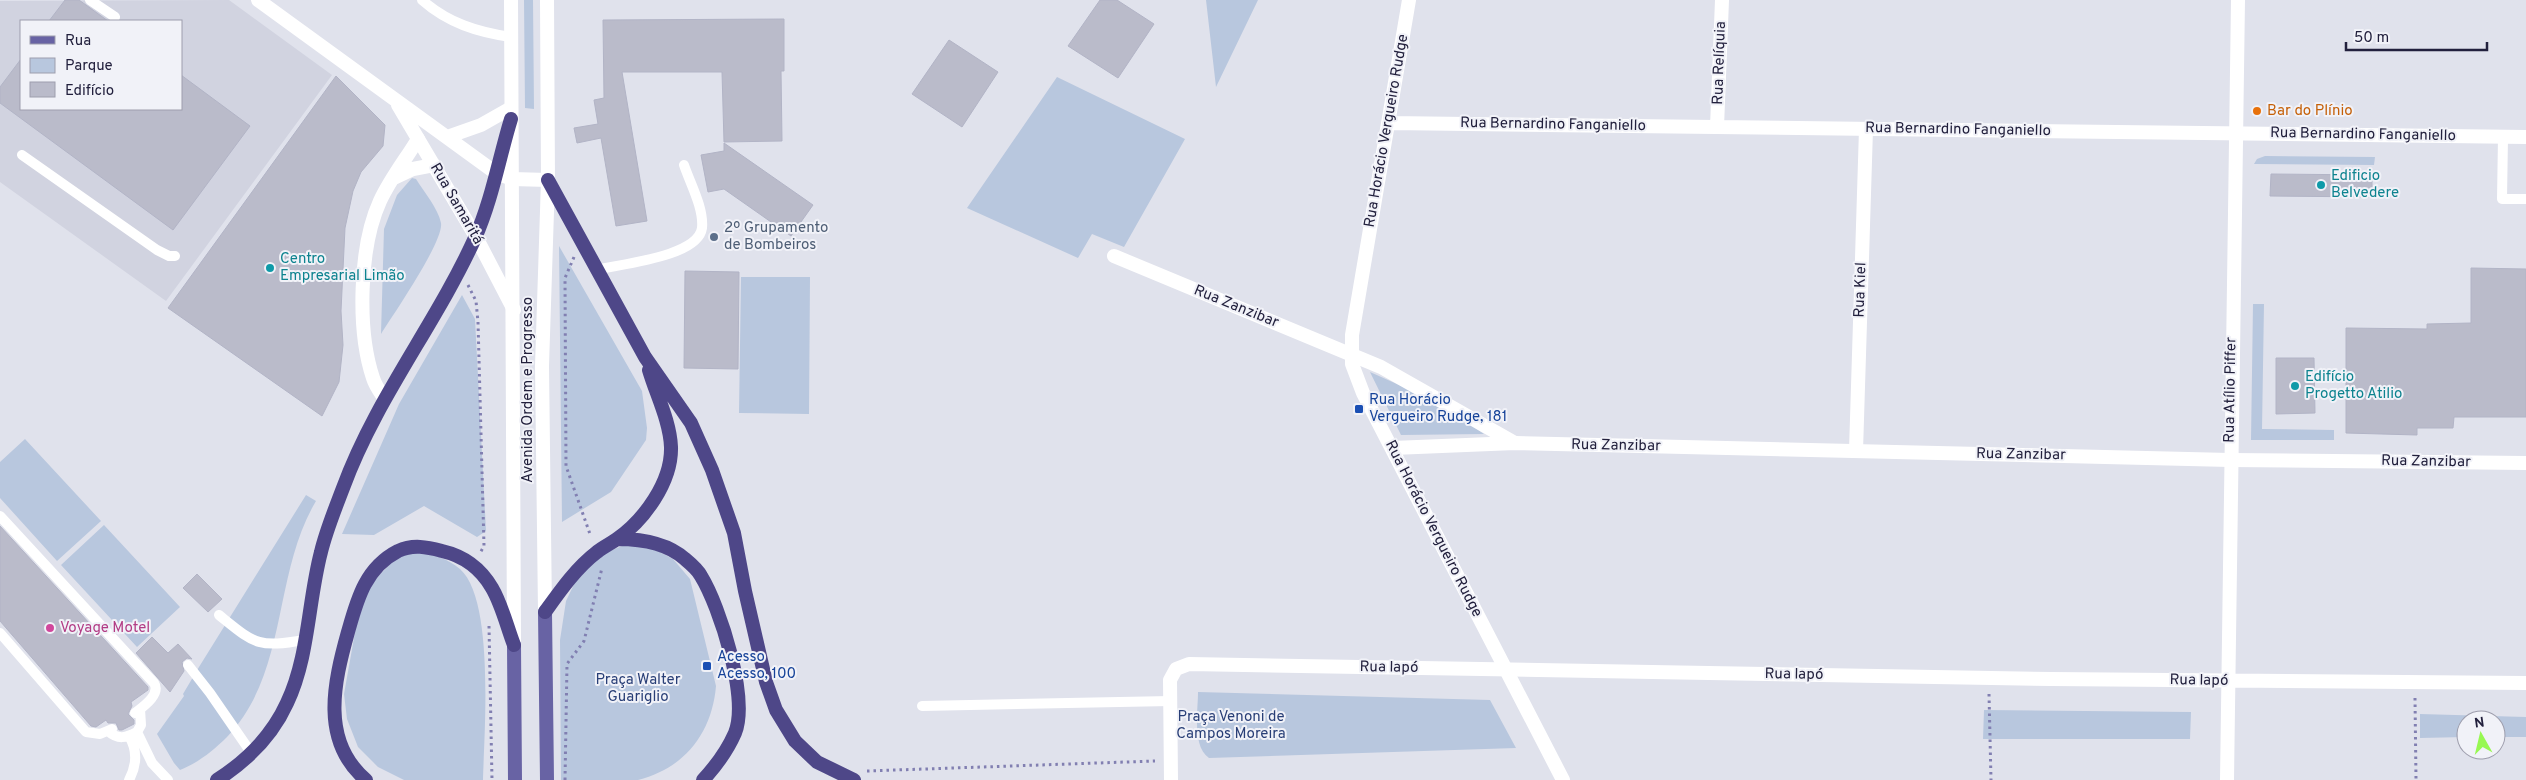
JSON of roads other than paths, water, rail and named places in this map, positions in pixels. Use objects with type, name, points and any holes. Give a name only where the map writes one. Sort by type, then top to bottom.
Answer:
[{"type":"highway","points":[[217,780],[252,754],[272,732],[288,702],[297,675],[321,552],[344,486],[384,398],[458,272],[476,236],[496,173],[511,114]]},
{"type":"highway","points":[[548,180],[645,357],[691,423],[712,470],[734,533],[753,628],[766,682],[776,710],[795,741],[817,762],[854,780]]},
{"type":"highway","points":[[545,612],[567,582],[597,551],[618,539],[649,509],[668,467],[671,447],[664,417],[645,357]]},
{"type":"highway","points":[[618,539],[638,539],[662,545],[684,558],[701,574],[718,611],[734,665],[738,704],[736,731],[703,780]]},
{"type":"highway","points":[[366,780],[349,763],[340,742],[334,702],[336,676],[361,588],[383,560],[399,550],[419,546],[448,552],[468,561],[492,588],[514,645]]},
{"type":"main road","name":"Avenida Ordem e Progresso","points":[[545,612],[547,780]]},
{"type":"main road","name":"Avenida Ordem e Progresso","points":[[514,645],[515,780]]},
{"type":"street","name":"Rua Samaritá","points":[[258,0],[496,173],[512,179],[548,180]]},
{"type":"street","name":"Avenida Ordem e Progresso","points":[[511,0],[514,310],[514,645]]},
{"type":"street","name":"Avenida Ordem e Progresso","points":[[545,612],[542,366],[548,180],[547,0]]},
{"type":"street","name":"Rua Horácio Vergueiro Rudge","points":[[1409,0],[1390,123],[1352,334],[1352,364],[1363,393],[1563,780]]},
{"type":"street","name":"Rua Relíquia","points":[[1718,127],[1722,0]]},
{"type":"street","name":"Rua Atílio Piffer","points":[[2227,780],[2226,682],[2238,0]]},
{"type":"street","name":"Rua Samaritá","points":[[395,100],[476,236],[514,310]]},
{"type":"street","points":[[447,137],[511,114]]},
{"type":"street","name":"Rua Bernardino Fanganiello","points":[[1390,123],[2526,138]]},
{"type":"street","name":"Rua Kiel","points":[[1856,451],[1866,128]]},
{"type":"street","points":[[384,398],[373,380],[365,342],[366,262],[372,223],[380,200],[418,139]]},
{"type":"street","points":[[394,179],[413,169],[434,165]]},
{"type":"street","name":"Rua Zanzibar","points":[[1114,256],[1351,353],[1446,402],[1515,444]]},
{"type":"street","name":"Rua Zanzibar","points":[[1393,448],[1515,444],[2230,460],[2526,463]]},
{"type":"street","name":"Rua Iapó","points":[[1171,780],[1170,680],[1173,673],[1181,666],[1189,664],[2226,682],[2526,683]]},
{"type":"lane","points":[[90,0],[115,17]]},
{"type":"lane","points":[[422,0],[436,13],[454,22],[482,33],[511,38]]},
{"type":"lane","points":[[2503,137],[2502,199],[2526,199]]},
{"type":"lane","points":[[22,155],[158,250],[169,256],[175,256]]},
{"type":"lane","points":[[596,270],[664,255],[684,249],[697,240],[702,228],[700,213],[684,165]]},
{"type":"lane","points":[[0,516],[157,687],[156,693],[138,711],[141,725],[133,734],[121,738],[110,730],[94,734],[86,732],[0,633]]},
{"type":"lane","points":[[219,615],[249,639],[262,644],[282,644],[304,640]]},
{"type":"lane","points":[[188,665],[210,693],[252,754]]},
{"type":"lane","points":[[922,706],[1170,701]]},
{"type":"lane","points":[[129,780],[136,762],[133,734]]},
{"type":"lane","points":[[133,734],[152,764],[168,780]]},
{"type":"place","name":"Bar do Plínio","points":[[2257,111]]},
{"type":"place","name":"Edificio Belvedere","points":[[2321,185]]},
{"type":"place","name":"2º Grupamento de Bombeiros","points":[[714,237]]},
{"type":"place","name":"Centro Empresarial Limão","points":[[270,268]]},
{"type":"place","name":"Edifício Progetto Atilio","points":[[2295,386]]},
{"type":"place","name":"Rua Horácio Vergueiro Rudge, 181","points":[[1359,409]]},
{"type":"place","name":"Voyage Motel","points":[[50,628]]},
{"type":"place","name":"Acesso Acesso, 100","points":[[707,666]]},
{"type":"park label","name":"Praça Walter Guariglio","points":[[638,688]]},
{"type":"park label","name":"Praça Venoni de Campos Moreira","points":[[1231,726]]}]
